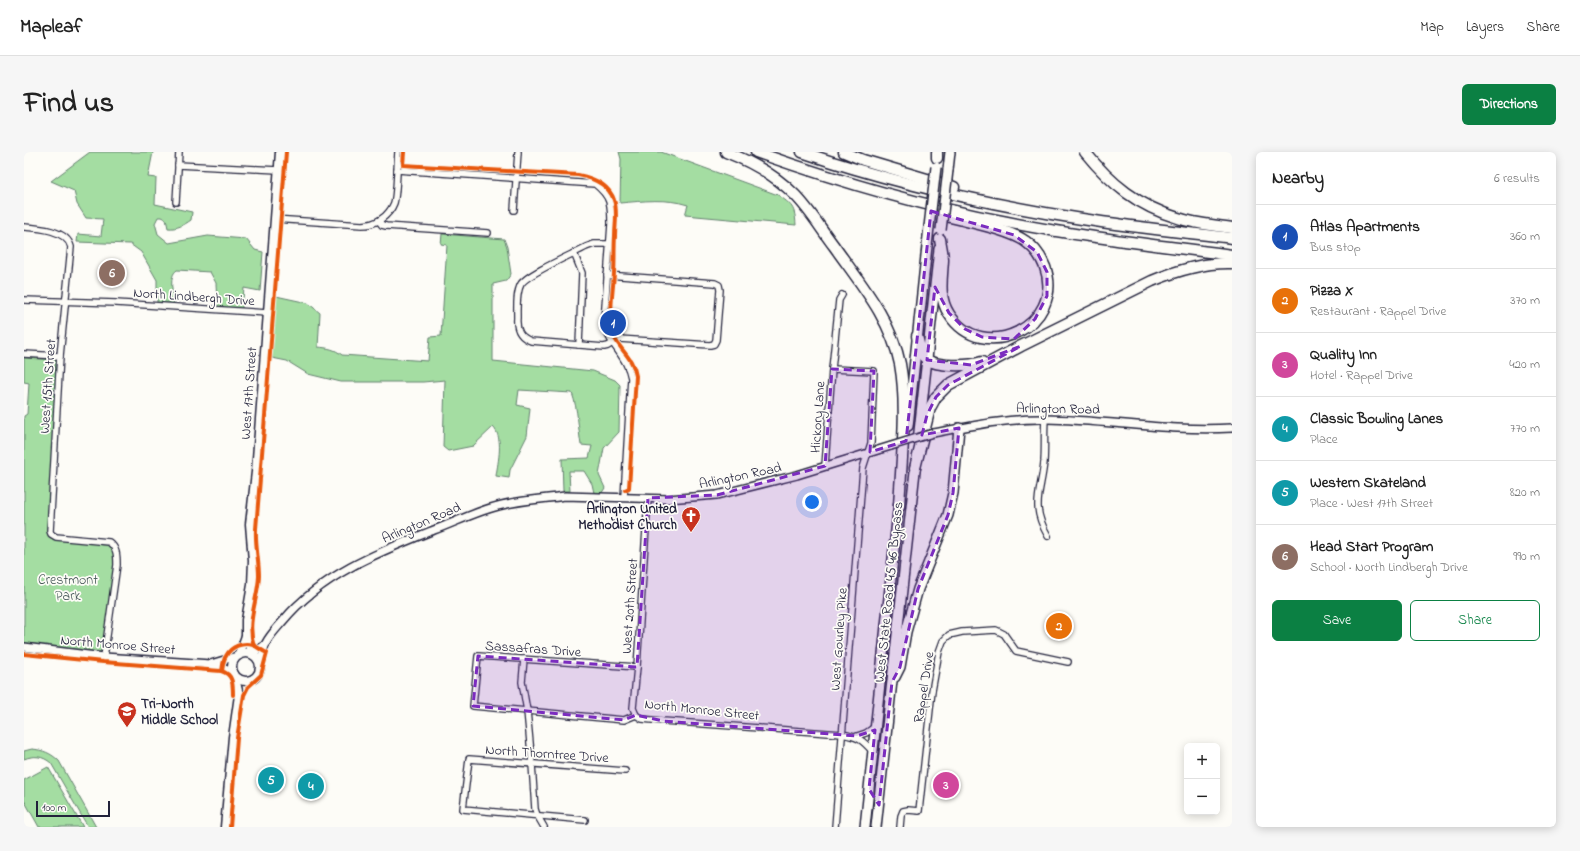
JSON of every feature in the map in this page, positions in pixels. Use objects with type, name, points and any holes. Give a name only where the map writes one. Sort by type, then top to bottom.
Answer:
[{"type":"highway","points":[[726,152],[746,160],[765,171],[785,186],[802,203],[871,298],[889,330],[898,357],[903,386],[899,507]]},
{"type":"highway","points":[[756,152],[866,188],[923,209],[1014,235],[1025,241],[1032,246],[1041,259],[1047,272],[1048,288],[1045,303],[1036,319],[1018,333],[1008,337],[997,338],[976,336],[959,325],[949,313],[942,294],[941,279],[943,259],[941,234]]},
{"type":"highway","points":[[802,152],[903,182],[1011,206],[1083,219],[1232,238]]},
{"type":"highway","points":[[844,152],[863,160],[967,191],[1011,206]]},
{"type":"highway","name":"West State Road 45 46 Bypass","points":[[876,827],[950,152]]},
{"type":"highway","points":[[1085,152],[1100,170],[1116,185],[1130,196],[1147,206],[1179,219],[1232,228]]},
{"type":"highway","name":"West State Road 45 46 Bypass","points":[[865,827],[937,157]]},
{"type":"highway","points":[[866,188],[954,211],[1042,229],[1107,239],[1232,254]]},
{"type":"highway","points":[[915,468],[927,415],[930,408],[940,393],[954,380],[1171,272],[1204,265],[1232,263]]},
{"type":"highway","points":[[917,336],[923,356],[927,360],[947,364],[971,365],[1021,346]]},
{"type":"highway","points":[[892,682],[900,667],[906,632],[918,589],[948,515],[953,493],[959,428]]},
{"type":"highway","points":[[869,789],[875,795],[879,805]]},
{"type":"main road","name":"West 17th Street","points":[[238,655],[246,636],[246,620],[253,576],[250,524],[256,472],[280,152]]},
{"type":"main road","name":"West 17th Street","points":[[246,636],[249,641],[252,654]]},
{"type":"main road","points":[[225,827],[233,737],[239,696],[245,685],[257,675],[260,666],[257,659],[252,654],[245,653],[238,655],[232,663],[239,696]]},
{"type":"main road","points":[[234,673],[241,680],[250,680]]},
{"type":"street","points":[[176,202],[179,152]]},
{"type":"street","points":[[274,219],[362,225],[379,221],[386,215],[394,202],[398,152]]},
{"type":"street","points":[[514,210],[518,152]]},
{"type":"street","points":[[178,165],[278,170]]},
{"type":"street","points":[[396,170],[594,184],[607,195],[611,209],[604,321],[605,330],[630,368],[631,378],[624,497]]},
{"type":"street","points":[[379,221],[382,225],[386,226],[488,233]]},
{"type":"street","name":"West 15th Street","points":[[24,227],[53,232],[63,236],[68,240],[71,251],[60,356],[49,524],[51,534],[62,538],[109,542],[114,546],[117,554],[117,565],[104,657]]},
{"type":"street","points":[[607,275],[715,283],[719,285],[720,290],[716,340],[714,344],[710,345],[619,339],[604,347],[531,341],[521,335],[517,330],[516,323],[518,291],[525,279],[594,244],[610,244]]},
{"type":"street","points":[[574,253],[582,273],[579,345]]},
{"type":"street","name":"Hickory Lane","points":[[825,466],[832,369],[839,300],[842,295]]},
{"type":"street","name":"North Lindbergh Drive","points":[[24,300],[116,303],[267,313]]},
{"type":"street","points":[[24,354],[60,356]]},
{"type":"street","name":"Hickory Lane","points":[[832,369],[874,371]]},
{"type":"street","name":"West Gourley Pike","points":[[835,827],[863,468],[871,443],[874,371]]},
{"type":"street","points":[[1045,419],[1044,462],[1037,506],[1041,524],[1048,536]]},
{"type":"street","name":"Arlington Road","points":[[252,654],[266,644],[294,609],[327,581],[354,566],[420,536],[501,505],[565,496],[684,498],[717,495],[797,475],[933,433],[1000,421],[1045,419],[1109,422],[1202,430],[1232,428]]},
{"type":"street","name":"West 20th Street","points":[[636,715],[633,708],[648,498]]},
{"type":"street","name":"Rappel Drive","points":[[900,827],[901,814],[903,811],[919,811],[933,687],[941,646],[949,635],[962,632],[996,630],[1004,634],[1016,651],[1068,662]]},
{"type":"street","name":"Arlington Road","points":[[260,666],[266,644]]},
{"type":"street","name":"North Monroe Street","points":[[24,647],[104,657],[211,664],[234,673]]},
{"type":"street","name":"North Monroe Street","points":[[211,664],[238,655]]},
{"type":"street","name":"Sassafras Drive","points":[[473,706],[478,656],[637,667]]},
{"type":"street","points":[[524,659],[522,682],[527,711],[532,764],[534,809],[544,827]]},
{"type":"street","name":"North Monroe Street","points":[[473,706],[624,720],[636,715],[642,719],[856,736]]},
{"type":"street","points":[[856,736],[866,733],[876,726]]},
{"type":"street","points":[[856,736],[864,741],[873,752]]},
{"type":"street","name":"North Thorntree Drive","points":[[537,816],[462,809],[469,760],[625,771]]},
{"type":"street","points":[[537,816],[585,820]]},
{"type":"highlighted area","points":[[931,211],[1014,235],[1037,252],[1047,272],[1047,296],[1035,319],[1014,339],[982,337],[965,329],[949,313],[935,287],[927,360],[971,365],[1021,346],[948,385],[936,397],[927,415],[922,435],[959,428],[953,493],[948,515],[918,589],[900,667],[892,682],[879,805],[869,789],[875,730],[857,736],[663,721],[636,715],[624,720],[473,706],[478,656],[637,667],[648,498],[717,495],[825,466],[832,369],[874,371],[870,452],[906,441]]},
{"type":"green space","points":[[90,152],[153,152],[148,177],[156,178],[155,204],[192,212],[191,220],[174,228],[168,228],[166,219],[158,217],[155,223],[158,234],[169,243],[208,236],[246,239],[255,250],[263,252],[260,291],[244,288],[242,309],[217,307],[216,283],[210,272],[177,270],[174,273],[172,281],[174,303],[157,303],[157,280],[141,252],[130,244],[77,242],[78,234],[101,236],[103,219],[86,218],[77,204],[74,191],[51,181]]},
{"type":"green space","points":[[619,152],[661,152],[778,195],[787,201],[794,210],[796,225],[685,215],[688,205],[671,201],[637,201],[620,203],[621,159]]},
{"type":"green space","points":[[442,234],[504,239],[507,247],[511,274],[506,281],[493,284],[493,361],[593,371],[615,380],[620,385],[619,432],[604,448],[599,475],[605,488],[601,494],[594,493],[592,484],[584,471],[569,471],[570,491],[563,491],[562,459],[589,458],[592,446],[581,445],[577,412],[572,393],[519,390],[517,405],[530,408],[527,436],[510,470],[509,478],[496,476],[499,457],[499,443],[493,427],[473,446],[448,451],[443,447],[445,380],[423,382],[341,382],[308,374],[287,361],[272,358],[276,296],[308,303],[320,313],[318,347],[337,351],[342,355],[428,361],[430,337],[441,336],[447,245],[441,244]]},
{"type":"green space","name":"Crestmont Park","points":[[24,358],[58,360],[47,529],[51,536],[108,543],[114,547],[117,557],[102,654],[24,643],[24,416],[27,414],[29,383],[24,382]]},
{"type":"green space","points":[[32,749],[47,752],[59,761],[96,827],[88,827],[51,763],[38,757],[24,759],[24,751]]},
{"type":"green space","points":[[48,767],[83,827],[39,827],[24,800],[24,780]]},
{"type":"cycle path","points":[[254,646],[251,628],[259,576],[256,529],[286,152]]},
{"type":"cycle path","points":[[404,152],[403,165],[578,175],[595,180],[604,186],[612,195],[616,213],[611,324],[614,337],[631,362],[636,376],[629,488],[625,490]]},
{"type":"cycle path","points":[[222,671],[225,658],[234,647],[249,644],[267,653],[261,675],[248,687],[244,695],[237,738],[230,827]]},
{"type":"cycle path","points":[[24,654],[221,671],[228,674],[232,680],[233,695]]},
{"type":"place","name":"Head Start Program","points":[[112,273]]},
{"type":"place","name":"Atlas Apartments","points":[[613,323]]},
{"type":"place","name":"Arlington United Methodist Church","points":[[691,533]]},
{"type":"place","name":"Pizza X","points":[[1059,626]]},
{"type":"place","name":"Tri-North Middle School","points":[[127,728]]},
{"type":"place","name":"Western Skateland","points":[[271,780]]},
{"type":"place","name":"Quality Inn","points":[[946,785]]},
{"type":"place","name":"Classic Bowling Lanes","points":[[311,786]]}]
